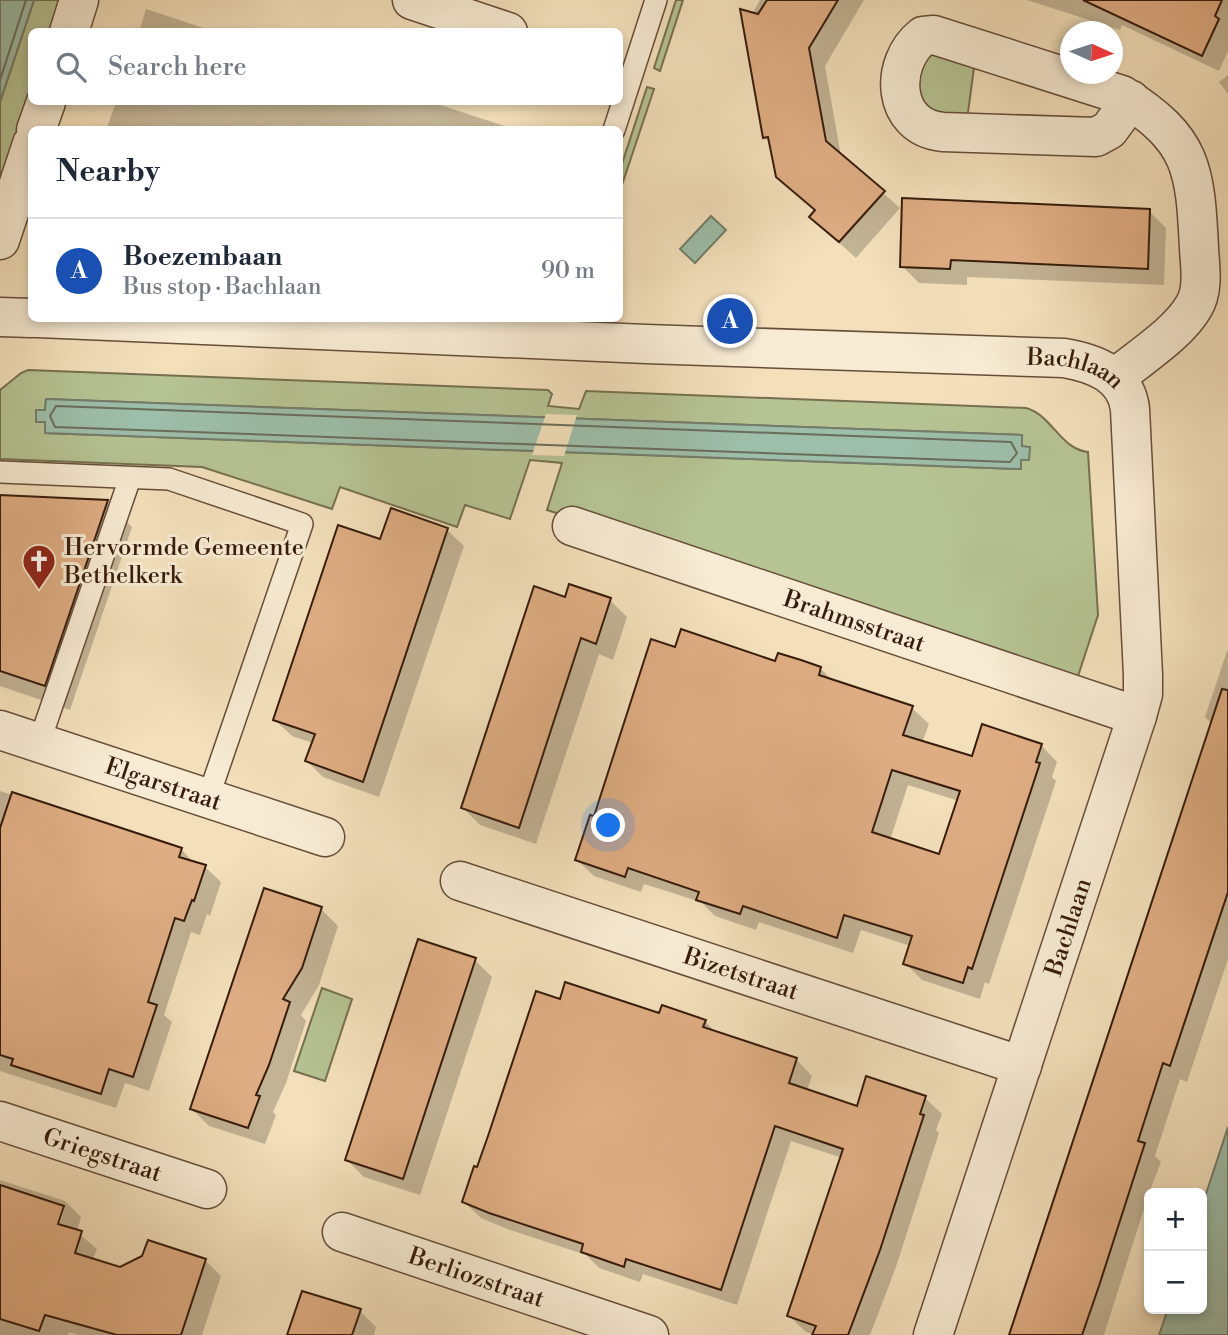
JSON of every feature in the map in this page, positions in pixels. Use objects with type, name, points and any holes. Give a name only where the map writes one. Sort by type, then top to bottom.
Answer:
[{"type":"street","points":[[70,28],[79,0]]},
{"type":"street","points":[[412,0],[496,28]]},
{"type":"street","points":[[1115,378],[1184,321],[1196,303],[1200,289],[1194,185],[1186,155],[1171,132],[1131,100],[1104,88],[934,35],[923,36],[911,49],[901,83],[907,114],[926,129],[943,132],[1096,136],[1109,130],[1131,100]]},
{"type":"street","points":[[37,126],[45,105]]},
{"type":"street","points":[[0,240],[28,156]]},
{"type":"street","points":[[0,317],[28,318]]},
{"type":"street","name":"Bachlaan","points":[[224,322],[549,329],[1064,358],[1088,363],[1115,378],[1126,392],[1143,694],[933,1335]]},
{"type":"street","name":"Brahmsstraat","points":[[572,526],[1137,716]]},
{"type":"street","name":"Elgarstraat","points":[[0,730],[326,837]]},
{"type":"street","name":"Bizetstraat","points":[[460,881],[1022,1066]]},
{"type":"street","name":"Griegstraat","points":[[0,1121],[207,1189]]},
{"type":"street","name":"Berliozstraat","points":[[341,1232],[649,1335]]},
{"type":"lane","points":[[623,102],[656,0]]},
{"type":"lane","points":[[615,126],[622,105]]},
{"type":"lane","points":[[0,472],[169,479],[302,524],[208,798]]},
{"type":"lane","points":[[39,743],[130,478]]},
{"type":"shaded area","points":[[34,0],[64,0],[55,28],[28,28],[29,105],[0,193],[0,102]]},
{"type":"shaded area","points":[[676,0],[683,0],[660,71],[654,68]]},
{"type":"shaded area","points":[[922,53],[975,60],[967,120],[929,116],[911,82]]},
{"type":"shaded area","points":[[647,87],[654,89],[623,182],[623,161]]},
{"type":"shaded area","points":[[28,370],[548,390],[552,394],[548,406],[579,409],[586,391],[1026,408],[1043,417],[1070,445],[1088,452],[1098,615],[1077,679],[547,510],[562,463],[530,460],[510,519],[465,505],[457,527],[340,487],[332,509],[202,467],[0,459],[0,390]],"holes":[[[46,399],[1022,435],[1021,447],[1029,447],[1021,459],[1020,469],[45,433],[45,422],[37,421],[36,410],[45,410]]]},
{"type":"shaded area","points":[[322,988],[352,999],[325,1081],[294,1071]]},
{"type":"water","points":[[0,0],[34,0],[0,102]]},
{"type":"water","points":[[711,216],[726,230],[695,263],[680,249]]},
{"type":"water","points":[[46,399],[1022,435],[1022,446],[1030,447],[1029,460],[1021,460],[1021,469],[45,433],[45,422],[36,422],[36,410],[45,410]]},
{"type":"water","points":[[1228,1127],[1228,1335],[1159,1335],[1166,1314],[1207,1314],[1207,1191]]},
{"type":"pier","points":[[546,414],[577,415],[564,456],[532,455]]},
{"type":"building","points":[[767,0],[838,0],[809,48],[826,141],[885,191],[839,242],[809,217],[815,210],[776,177],[768,137],[763,138],[740,9],[758,14]]},
{"type":"building","points":[[1083,0],[1222,0],[1215,16],[1219,19],[1202,56]]},
{"type":"building","points":[[902,198],[1150,209],[1148,269],[951,260],[950,269],[900,267]]},
{"type":"building","name":"Hervormde Gemeente Bethelkerk","points":[[0,495],[108,500],[45,686],[0,671]]},
{"type":"building","points":[[391,508],[448,528],[363,782],[305,761],[315,734],[273,720],[338,525],[380,539]]},
{"type":"building","points":[[569,584],[611,598],[596,644],[581,638],[519,828],[461,808],[534,586],[565,597]]},
{"type":"building","points":[[681,629],[775,661],[778,653],[821,667],[819,675],[913,706],[903,735],[972,756],[982,724],[1042,744],[1036,762],[1040,763],[972,969],[968,967],[963,983],[903,964],[912,936],[844,915],[837,938],[743,906],[740,914],[696,900],[699,892],[628,868],[625,877],[575,860],[590,815],[594,816],[651,639],[675,647]],"holes":[[[892,770],[960,791],[939,854],[872,832]]]},
{"type":"building","points":[[1222,689],[1228,690],[1228,892],[1170,1066],[1163,1063],[1138,1141],[1145,1143],[1099,1286],[1082,1335],[1009,1335]]},
{"type":"building","points":[[12,792],[182,848],[179,857],[206,865],[184,921],[175,918],[148,1002],[157,1005],[133,1077],[109,1069],[101,1094],[11,1065],[13,1059],[0,1055],[0,828]]},
{"type":"building","points":[[264,888],[322,907],[302,968],[283,999],[290,1002],[256,1095],[260,1096],[248,1128],[190,1109]]},
{"type":"building","points":[[418,939],[476,958],[403,1179],[345,1160]]},
{"type":"building","points":[[565,982],[659,1013],[662,1005],[706,1020],[703,1027],[797,1058],[789,1083],[857,1106],[866,1076],[926,1096],[920,1114],[924,1115],[880,1250],[848,1335],[812,1335],[816,1326],[787,1316],[843,1149],[775,1126],[721,1290],[626,1259],[624,1267],[581,1252],[583,1244],[462,1202],[488,1136],[536,991],[560,999]]},
{"type":"building","points":[[0,1185],[64,1206],[58,1224],[82,1231],[75,1253],[120,1267],[142,1256],[148,1240],[206,1259],[181,1335],[117,1335],[45,1315],[39,1331],[0,1319]]},
{"type":"building","points":[[302,1291],[361,1309],[352,1335],[287,1335]]},
{"type":"place","name":"Boezembaan","points":[[730,321]]},
{"type":"place","name":"Hervormde Gemeente Bethelkerk","points":[[39,591]]}]
